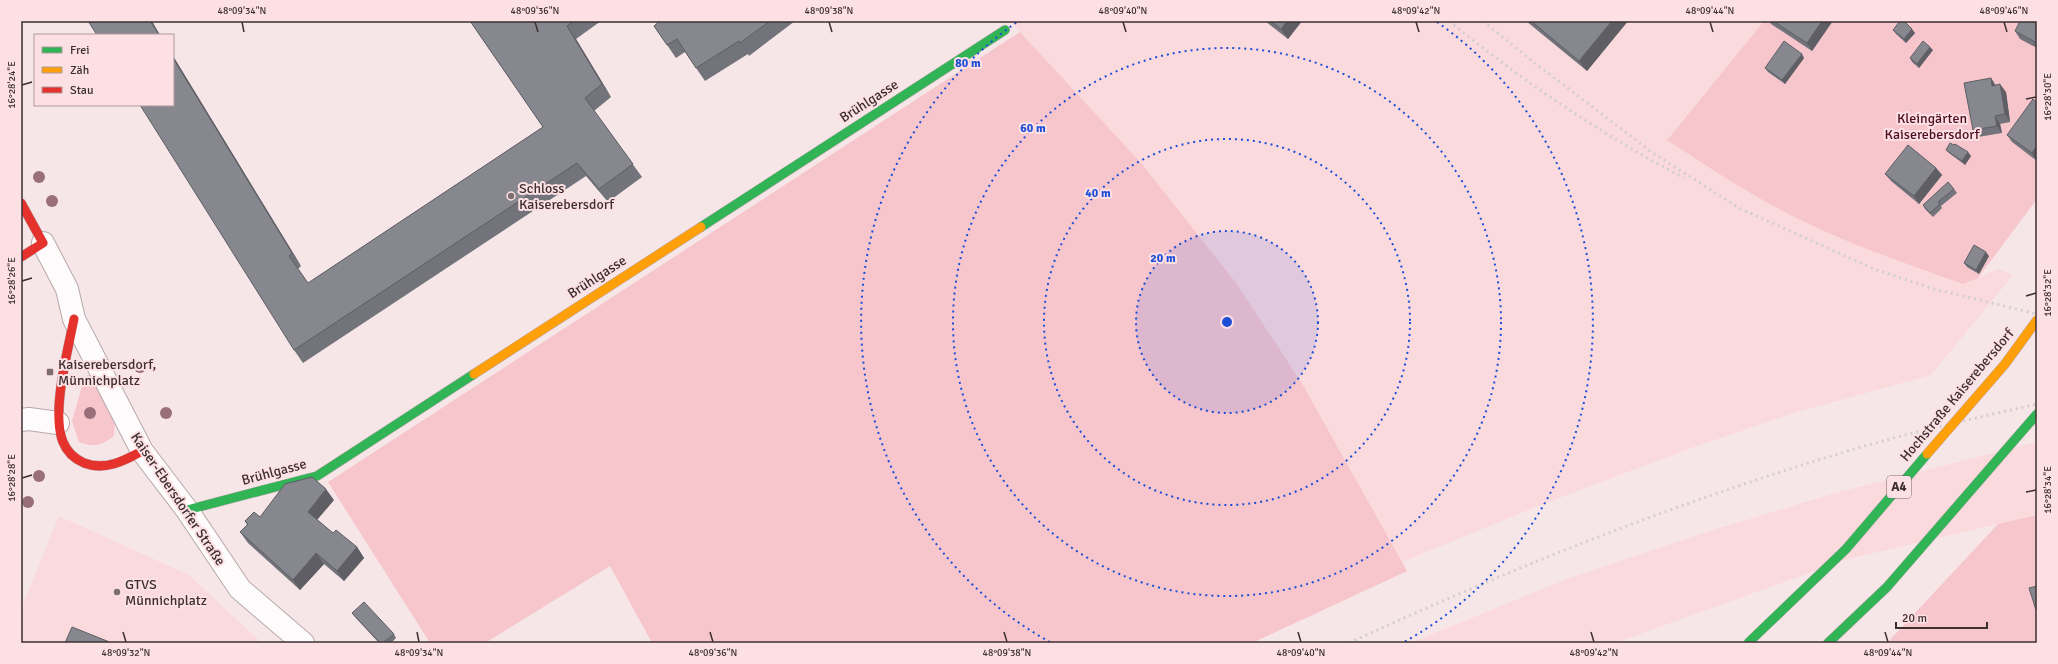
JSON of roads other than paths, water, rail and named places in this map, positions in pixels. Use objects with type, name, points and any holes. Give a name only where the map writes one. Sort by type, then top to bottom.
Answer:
[{"type":"main road","name":"Brühlgasse","points":[[187,510],[317,476],[1005,30]]},
{"type":"main road","name":"Kaiser-Ebersdorfer Straße","points":[[21,203],[43,243]]},
{"type":"main road","points":[[21,257],[43,243]]},
{"type":"main road","points":[[74,319],[58,423],[62,441],[73,458],[88,465],[104,466],[122,462],[142,451]]},
{"type":"main road","name":"Hochstraße Kaiserebersdorf","points":[[1748,643],[1846,549],[2005,364],[2037,320]]},
{"type":"main road","points":[[1828,643],[1887,587],[2037,414]]},
{"type":"street","name":"Kaiser-Ebersdorfer Straße","points":[[43,243],[67,289],[74,319],[142,451],[187,510],[240,589],[303,643]]},
{"type":"street","points":[[21,420],[29,419],[58,423]]},
{"type":"railway","points":[[1449,21],[1505,65],[1563,106],[1592,125],[1684,178]]},
{"type":"railway","points":[[1483,21],[1536,64],[1653,153],[1739,208],[1874,269],[1934,289],[2037,314]]},
{"type":"railway","points":[[1349,643],[1470,589],[1592,539],[1716,494],[1865,446],[2037,404]]},
{"type":"place","name":"Schloss Kaiserebersdorf","points":[[511,196]]},
{"type":"place","name":"Kaiserebersdorf, Münnichplatz","points":[[50,372]]},
{"type":"place","name":"GTVS Münnichplatz","points":[[117,592]]},
{"type":"park label","name":"Kleingärten Kaiserebersdorf","points":[[1932,126]]}]
